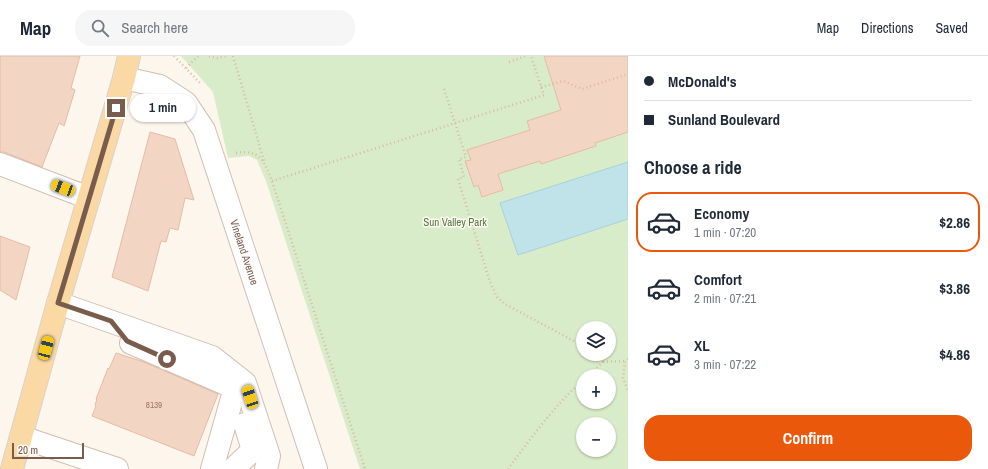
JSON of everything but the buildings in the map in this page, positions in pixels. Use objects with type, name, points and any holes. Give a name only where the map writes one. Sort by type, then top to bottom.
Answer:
[{"type":"main road","points":[[12,469],[129,56]]},
{"type":"street","name":"Vineland Avenue","points":[[124,78],[160,86],[186,103],[204,130],[316,469]]},
{"type":"street","points":[[0,164],[89,198]]},
{"type":"street","points":[[58,303],[212,358],[245,382],[269,456],[266,469]]},
{"type":"street","points":[[111,321],[127,341],[235,388]]},
{"type":"street","points":[[212,469],[235,388]]},
{"type":"street","points":[[233,469],[253,450],[235,388]]},
{"type":"street","points":[[21,437],[117,469]]},
{"type":"path","points":[[174,56],[203,87]]},
{"type":"path","points":[[186,68],[198,56]]},
{"type":"path","points":[[209,56],[217,58],[228,56]]},
{"type":"path","points":[[233,56],[265,162],[365,469]]},
{"type":"path","points":[[509,62],[526,56]]},
{"type":"path","points":[[272,181],[544,95],[531,56]]},
{"type":"path","points":[[541,88],[563,81],[582,89],[628,74]]},
{"type":"path","points":[[444,89],[456,122],[466,157],[458,160],[464,177],[458,178],[490,282],[497,297],[505,304],[576,342]]},
{"type":"path","points":[[232,154],[250,152],[265,162]]},
{"type":"path","points":[[595,369],[602,362],[627,360],[624,378],[628,391]]},
{"type":"path","points":[[508,469],[533,435],[576,386]]},
{"type":"green space","name":"Sun Valley Park","points":[[181,56],[628,56],[628,469],[360,469],[266,181],[257,160],[249,156],[228,158],[213,92]]},
{"type":"water","points":[[628,162],[628,219],[518,255],[500,203]]},
{"type":"route","points":[[116,108],[58,303],[111,321],[127,341],[167,359]]}]
